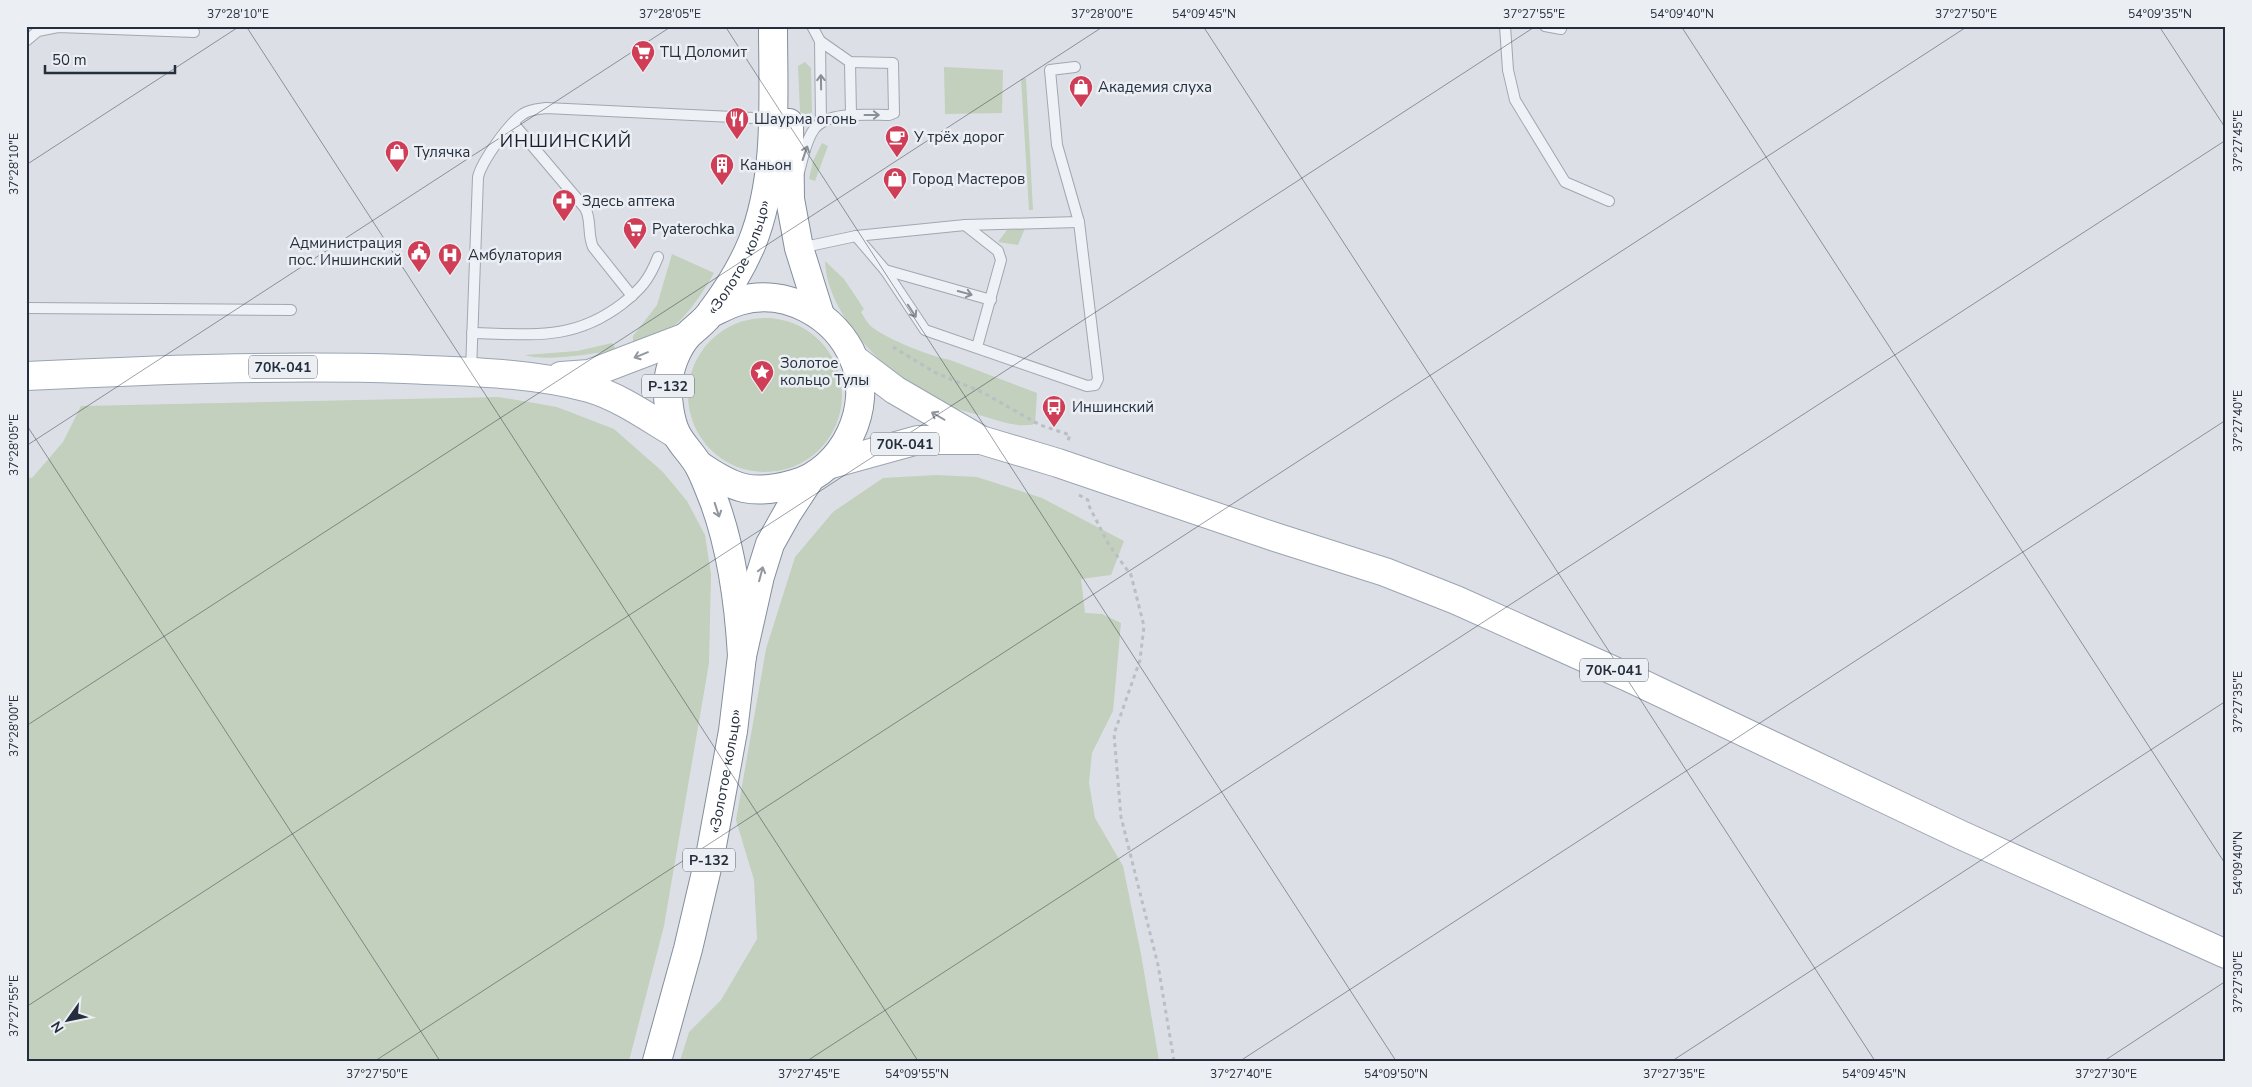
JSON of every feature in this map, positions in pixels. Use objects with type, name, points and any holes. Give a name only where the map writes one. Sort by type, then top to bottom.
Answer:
[{"type":"main road","name":"«Золотое кольцо»","points":[[742,656],[739,612],[726,540],[699,465],[676,434],[670,409],[668,384],[674,360],[686,337],[711,313],[739,269],[752,243],[767,190],[773,119],[773,26]]},
{"type":"main road","name":"«Золотое кольцо»","points":[[788,26],[790,199],[799,248],[820,315]]},
{"type":"main road","name":"«Золотое кольцо»","points":[[657,1061],[688,949],[711,851],[732,732],[742,656],[760,576],[770,544],[788,512],[809,480],[831,464],[846,444],[858,417],[860,389],[854,359],[840,335],[820,315],[801,305],[780,298],[758,298],[738,301],[711,313]]},
{"type":"main road","name":"70К-041","points":[[540,378],[589,374],[686,337]]},
{"type":"main road","name":"70К-041","points":[[854,359],[895,390],[980,440],[1058,463],[1275,538],[1385,572],[1465,604],[1630,678],[1961,834],[2226,954]]},
{"type":"main road","name":"70К-041","points":[[26,376],[185,368],[268,367],[471,372],[540,378],[591,389],[627,405],[676,434]]},
{"type":"main road","name":"70К-041","points":[[831,464],[918,440],[980,440]]},
{"type":"main road","name":"«Золотое кольцо»","points":[[699,465],[723,481],[748,489],[772,490],[809,480]]},
{"type":"lane","points":[[790,199],[811,134],[821,123],[851,115],[893,114],[893,63],[850,62],[820,41],[812,26]]},
{"type":"lane","points":[[1505,26],[1508,70],[1515,100],[1565,182],[1609,201]]},
{"type":"lane","points":[[1545,26],[1561,29]]},
{"type":"lane","points":[[26,41],[38,31],[58,27],[194,32]]},
{"type":"lane","points":[[820,41],[821,123]]},
{"type":"lane","points":[[850,62],[851,115]]},
{"type":"lane","points":[[856,236],[885,270],[925,330],[1087,386],[1096,384],[1098,379],[1079,222],[1057,145],[1050,70],[1075,68]]},
{"type":"lane","points":[[471,372],[478,177],[484,162],[513,123],[528,111],[546,108],[773,119]]},
{"type":"lane","points":[[513,123],[585,208],[590,218],[592,244],[632,296]]},
{"type":"lane","points":[[799,248],[856,236],[965,225],[1079,222]]},
{"type":"lane","points":[[965,225],[1000,255],[1000,264],[977,347]]},
{"type":"lane","points":[[472,333],[543,334],[567,332],[602,318],[632,296],[648,279],[658,257]]},
{"type":"lane","points":[[885,270],[991,300]]},
{"type":"lane","points":[[26,308],[292,310]]},
{"type":"path","points":[[894,347],[936,373],[982,392],[1040,425],[1070,435],[1058,463]]},
{"type":"path","points":[[1073,493],[1088,500],[1088,504],[1109,545],[1131,575],[1144,626],[1140,660],[1114,734],[1121,817],[1158,965],[1174,1061]]},
{"type":"green space","points":[[805,62],[811,68],[812,112],[807,116],[800,112],[798,66]]},
{"type":"green space","points":[[944,67],[1003,70],[1002,113],[945,114]]},
{"type":"green space","points":[[1026,78],[1033,210],[1029,210],[1021,79]]},
{"type":"green space","points":[[822,143],[828,146],[815,181],[809,179],[813,161]]},
{"type":"green space","points":[[1025,228],[1018,245],[998,242],[1007,230]]},
{"type":"green space","points":[[672,254],[714,273],[684,317],[659,337],[633,345],[633,336],[657,305]]},
{"type":"green space","points":[[825,261],[844,279],[864,309],[861,312],[866,320],[880,333],[921,351],[1037,393],[1035,424],[1011,424],[946,405],[906,382],[867,347],[851,327],[838,305],[829,283]]},
{"type":"green space","points":[[765,318],[780,319],[795,324],[820,340],[836,365],[841,380],[841,410],[836,425],[820,450],[795,466],[780,471],[765,472],[750,471],[735,466],[710,450],[694,425],[689,410],[688,395],[689,380],[694,365],[710,340],[735,324],[750,319]]},
{"type":"green space","points":[[612,343],[615,347],[614,350],[582,355],[544,358],[525,355],[577,351]]},
{"type":"green space","points":[[499,397],[557,407],[614,429],[663,472],[687,501],[705,535],[711,574],[709,663],[664,926],[629,1061],[26,1061],[26,477],[32,478],[63,442],[81,406]]},
{"type":"green space","points":[[936,475],[977,477],[1042,498],[1124,541],[1111,575],[1081,579],[1085,613],[1102,614],[1121,623],[1113,711],[1092,753],[1089,783],[1095,818],[1123,866],[1141,954],[1159,1061],[680,1061],[689,1032],[721,1000],[757,939],[754,880],[736,820],[766,649],[795,557],[833,512],[883,478]]},
{"type":"place","name":"ТЦ Доломит","points":[[643,73]]},
{"type":"place","name":"Академия слуха","points":[[1081,108]]},
{"type":"place","name":"Шаурма огонь","points":[[737,140]]},
{"type":"place","name":"У трёх дорог","points":[[897,158]]},
{"type":"place","name":"Тулячка","points":[[397,173]]},
{"type":"place","name":"Каньон","points":[[722,186]]},
{"type":"place","name":"Город Мастеров","points":[[895,200]]},
{"type":"place","name":"Здесь аптека","points":[[564,222]]},
{"type":"place","name":"Pyaterochka","points":[[635,250]]},
{"type":"place","name":"Администрация пос. Иншинский","points":[[419,273]]},
{"type":"place","name":"Амбулатория","points":[[450,276]]},
{"type":"place","name":"Золотое кольцо Тулы","points":[[762,393]]},
{"type":"place","name":"Иншинский","points":[[1054,428]]},
{"type":"district","name":"ИНШИНСКИЙ","points":[[566,141]]}]
